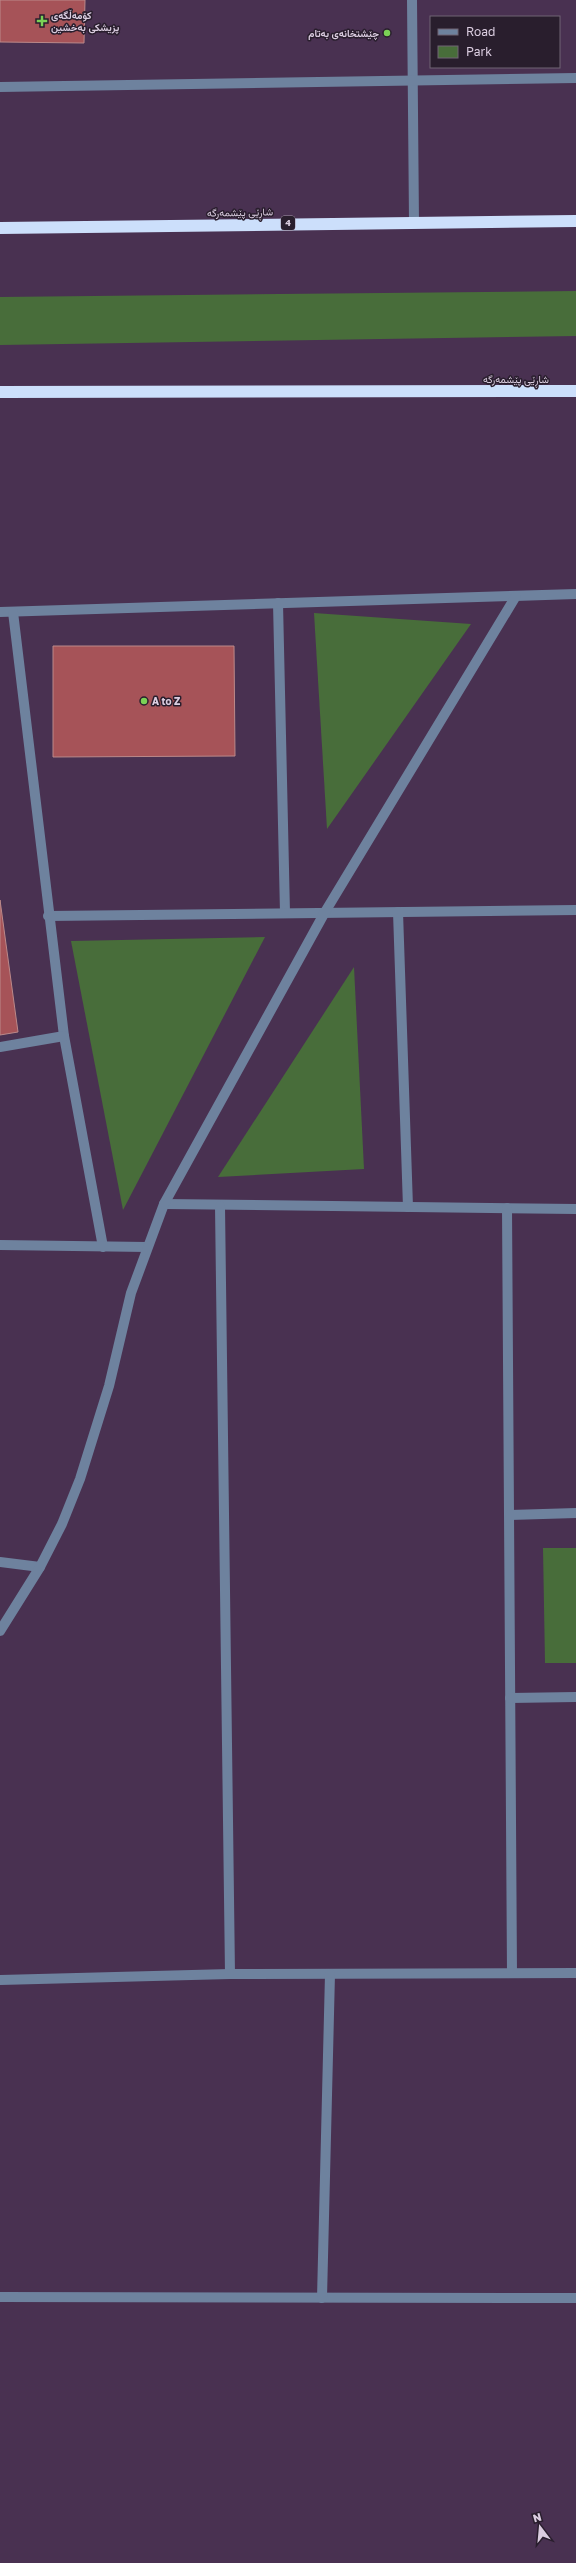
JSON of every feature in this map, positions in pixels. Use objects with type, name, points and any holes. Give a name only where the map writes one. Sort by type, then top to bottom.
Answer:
[{"type":"highway","name":"شاڕێی پێشمەرگە","points":[[0,228],[576,221]]},
{"type":"highway","name":"شاڕێی پێشمەرگە","points":[[0,392],[576,391]]},
{"type":"street","points":[[412,0],[411,80],[414,222]]},
{"type":"street","points":[[0,87],[576,78]]},
{"type":"street","points":[[0,612],[576,594]]},
{"type":"street","points":[[0,1631],[40,1567],[62,1524],[96,1433],[131,1293],[164,1204],[325,912],[516,596]]},
{"type":"street","points":[[278,603],[285,913]]},
{"type":"street","points":[[13,612],[48,916],[64,1036],[103,1247]]},
{"type":"street","points":[[48,916],[576,910]]},
{"type":"street","points":[[398,912],[408,1207]]},
{"type":"street","points":[[0,1047],[64,1036]]},
{"type":"street","points":[[164,1204],[220,1206],[576,1209]]},
{"type":"street","points":[[220,1206],[230,1974]]},
{"type":"street","points":[[507,1208],[512,1973]]},
{"type":"street","points":[[0,1244],[147,1247]]},
{"type":"street","points":[[510,1515],[576,1513]]},
{"type":"street","points":[[0,1562],[40,1567]]},
{"type":"street","points":[[510,1698],[576,1697]]},
{"type":"street","points":[[0,1980],[230,1974],[576,1973]]},
{"type":"street","points":[[322,2298],[330,1974]]},
{"type":"street","points":[[0,2297],[576,2298]]},
{"type":"green space","points":[[576,291],[576,336],[0,345],[0,297]]},
{"type":"green space","points":[[314,613],[471,624],[327,829]]},
{"type":"green space","points":[[265,937],[123,1210],[71,941]]},
{"type":"green space","points":[[354,967],[364,1169],[218,1177]]},
{"type":"green space","points":[[543,1548],[576,1548],[576,1663],[545,1663]]},
{"type":"building","name":"کۆمەڵگەی پزیشکی بەخشین","points":[[0,0],[85,0],[84,43],[0,42]]},
{"type":"building","name":"A to Z","points":[[53,646],[234,646],[235,756],[53,757]]},
{"type":"building","points":[[0,900],[18,1032],[0,1035]]},
{"type":"place","name":"کۆمەڵگەی پزیشکی بەخشین","points":[[42,21]]},
{"type":"place","name":"چێشتخانەی بەتام","points":[[387,33]]},
{"type":"place","name":"A to Z","points":[[144,701]]}]
